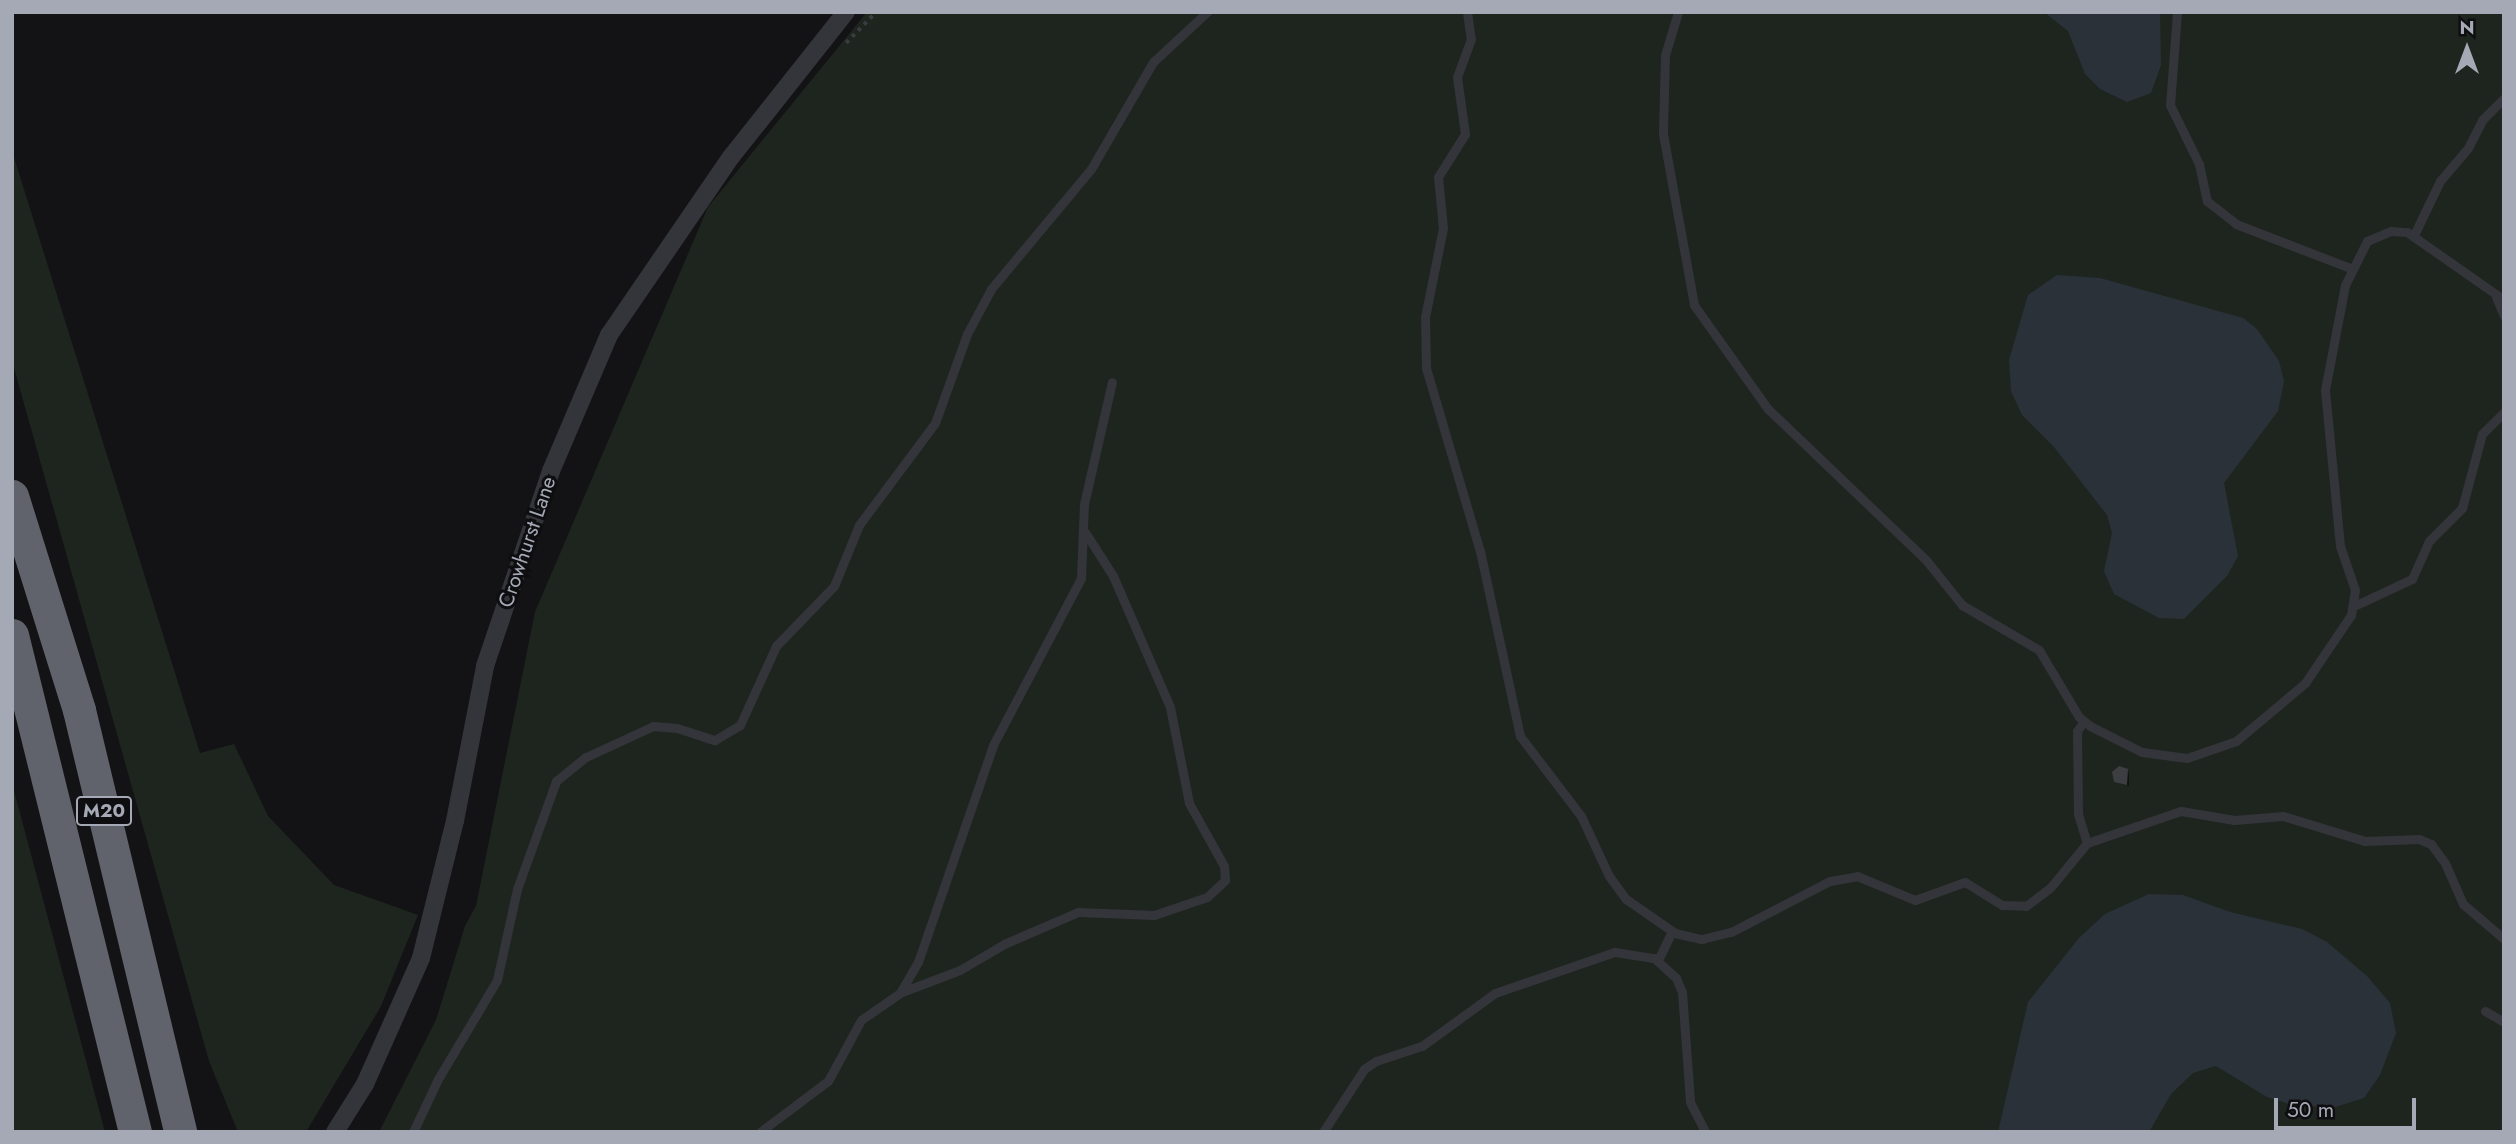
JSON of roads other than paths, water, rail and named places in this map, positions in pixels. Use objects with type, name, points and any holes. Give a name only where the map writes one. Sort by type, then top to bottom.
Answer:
[{"type":"highway","name":"M20","points":[[12,496],[79,709],[180,1132]]},
{"type":"highway","name":"M20","points":[[12,635],[135,1132]]},
{"type":"street","name":"Crowhurst Lane","points":[[335,1132],[365,1084],[421,958],[455,821],[485,666],[551,471],[609,335],[731,157],[846,12]]},
{"type":"lane","points":[[412,1132],[450,1057],[497,980],[517,889],[556,781],[586,757],[653,726],[677,728],[715,740],[740,725],[776,646],[834,586],[859,525],[935,423],[967,334],[990,289],[1091,169],[1153,62],[1208,12]]},
{"type":"lane","points":[[1466,12],[1471,39],[1457,77],[1465,134],[1438,177],[1443,228],[1423,342],[1430,393],[1480,551],[1520,736],[1581,816],[1619,891],[1685,938],[1717,938],[1830,881],[1857,876],[1915,900],[1965,882],[2002,905],[2026,906],[2050,888],[2087,843],[2181,811],[2234,820],[2283,816],[2365,841],[2419,839],[2438,851],[2474,918],[2504,939]]},
{"type":"lane","points":[[1678,12],[1665,55],[1663,134],[1694,305],[1768,409],[1926,559],[1962,605],[2039,650],[2084,721],[2124,744],[2158,755],[2187,758],[2220,749],[2259,725],[2305,682],[2339,637],[2354,606],[2355,590],[2340,546],[2325,390],[2350,268],[2377,234],[2391,231],[2414,235],[2500,298],[2504,316]]},
{"type":"lane","points":[[2177,12],[2170,105],[2175,124],[2199,164],[2207,201],[2236,224],[2350,268]]},
{"type":"lane","points":[[2414,235],[2440,181],[2468,148],[2482,120],[2504,99]]},
{"type":"lane","points":[[900,993],[924,948],[993,745],[1076,592],[1085,565],[1084,504],[1112,382]]},
{"type":"lane","points":[[2354,606],[2412,579],[2429,541],[2462,508],[2482,434],[2504,412]]},
{"type":"lane","points":[[760,1132],[828,1081],[861,1020],[900,993],[960,970],[1004,944],[1078,912],[1154,915],[1207,897],[1225,880],[1224,866],[1189,803],[1179,737],[1167,698],[1113,576],[1084,530]]},
{"type":"lane","points":[[2084,721],[2077,732],[2078,814],[2087,843]]},
{"type":"lane","points":[[1658,960],[1672,931]]},
{"type":"lane","points":[[1323,1132],[1364,1069],[1399,1052],[1422,1046],[1495,993],[1615,952],[1658,960],[1676,978],[1682,992],[1690,1102],[1705,1132]]},
{"type":"lane","points":[[2485,1011],[2504,1022]]}]
